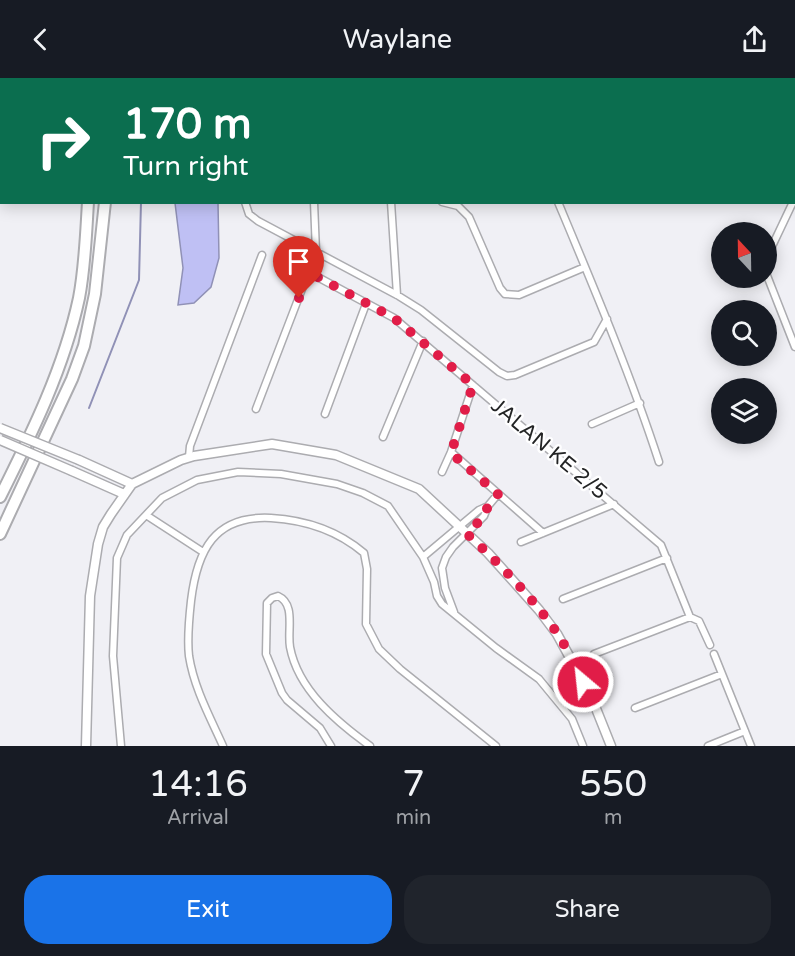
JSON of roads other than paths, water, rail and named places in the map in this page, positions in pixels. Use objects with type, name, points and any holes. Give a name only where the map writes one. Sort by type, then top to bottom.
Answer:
[{"type":"highway","points":[[0,497],[43,407],[69,337],[79,296],[88,204]]},
{"type":"highway","points":[[0,534],[72,379],[84,346],[95,294],[105,204]]},
{"type":"street","points":[[246,204],[252,217],[421,310],[507,376],[515,375],[594,342],[607,319]]},
{"type":"street","points":[[314,204],[316,252]]},
{"type":"street","points":[[391,204],[397,295]]},
{"type":"street","points":[[450,204],[458,206],[469,217],[500,288],[505,294],[519,295],[585,267]]},
{"type":"street","points":[[559,204],[640,403],[659,462]]},
{"type":"street","points":[[777,236],[792,204]]},
{"type":"street","points":[[189,457],[190,446],[262,255]]},
{"type":"street","name":"JALAN KE 2/5","points":[[256,409],[309,274],[394,318],[661,545],[690,617],[699,621],[710,645]]},
{"type":"street","points":[[772,288],[795,347]]},
{"type":"street","points":[[325,414],[366,304]]},
{"type":"street","points":[[383,437],[423,341]]},
{"type":"street","points":[[442,472],[451,453],[473,385]]},
{"type":"street","points":[[592,424],[640,403]]},
{"type":"street","points":[[0,428],[79,460],[128,489]]},
{"type":"street","points":[[0,440],[72,471],[128,489]]},
{"type":"street","points":[[86,746],[90,596],[93,565],[103,527],[128,489],[189,457],[272,444],[336,455],[419,489],[488,553],[539,610],[557,634],[591,696],[611,746]]},
{"type":"street","points":[[451,453],[543,533]]},
{"type":"street","points":[[121,746],[113,656],[117,558],[127,535],[162,498],[197,480],[238,472],[281,474],[338,484],[363,493],[388,506],[423,557],[434,582],[437,596],[496,648],[539,679],[572,719],[583,746]]},
{"type":"street","points":[[456,615],[445,588],[442,568],[453,547],[484,516],[488,506],[498,494]]},
{"type":"street","points":[[521,542],[614,504]]},
{"type":"street","points":[[423,557],[479,510],[488,506]]},
{"type":"street","points":[[146,515],[202,552]]},
{"type":"street","points":[[223,746],[198,690],[189,656],[189,614],[193,582],[202,552],[214,535],[226,526],[241,520],[260,518],[320,526],[364,553],[367,569],[366,624],[379,649],[400,669],[496,746]]},
{"type":"street","points":[[563,599],[667,558]]},
{"type":"street","points":[[331,746],[320,728],[287,700],[268,661],[267,603],[272,598],[278,596],[284,598],[288,604],[290,646],[307,685],[327,711],[362,743],[370,746]]},
{"type":"street","points":[[594,654],[690,617]]},
{"type":"street","points":[[714,654],[751,746]]},
{"type":"street","points":[[635,708],[722,674]]},
{"type":"street","points":[[708,746],[745,731]]},
{"type":"water","points":[[175,204],[218,204],[219,258],[211,287],[194,303],[178,305],[183,268]]},
{"type":"waterway","points":[[89,408],[139,280],[141,204]]}]
